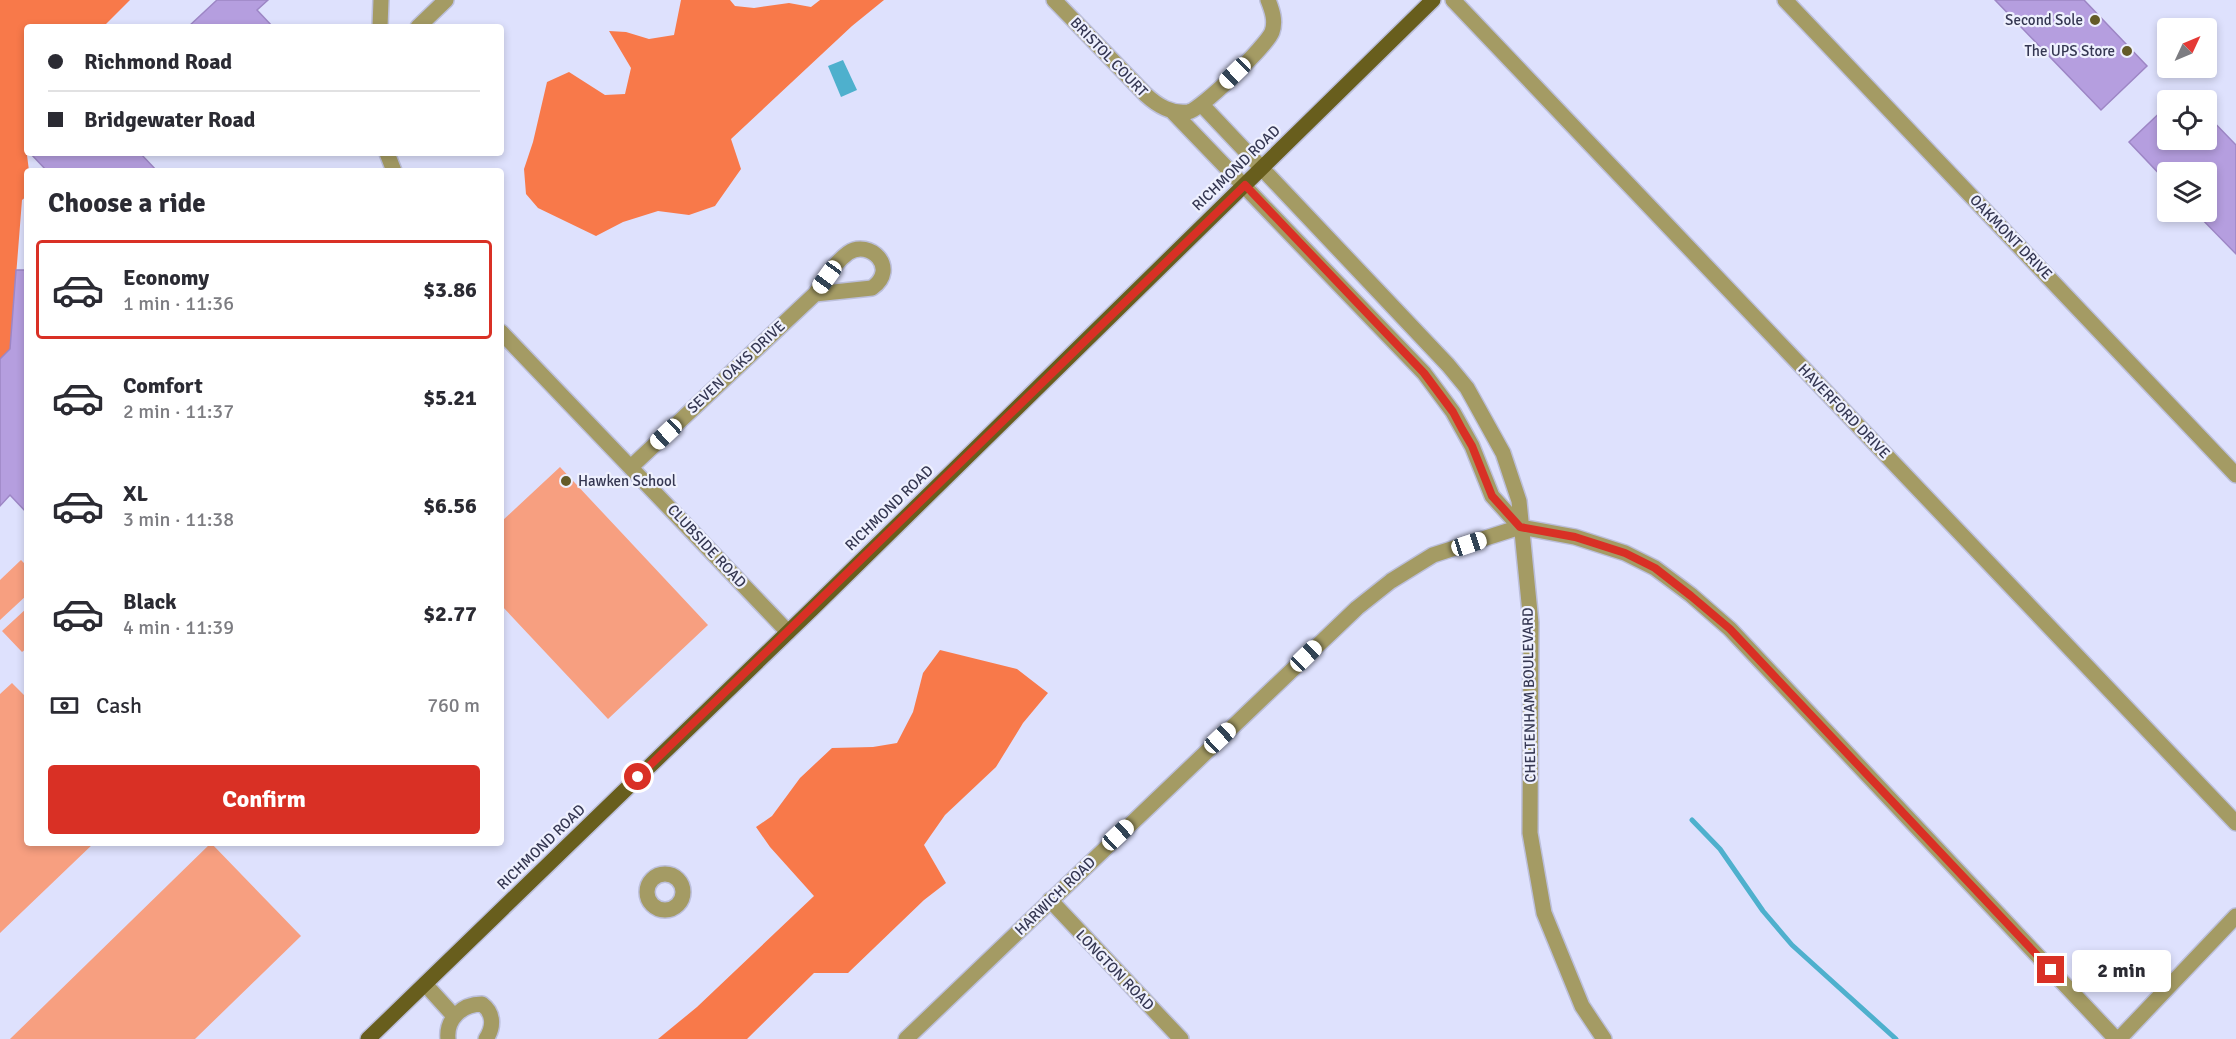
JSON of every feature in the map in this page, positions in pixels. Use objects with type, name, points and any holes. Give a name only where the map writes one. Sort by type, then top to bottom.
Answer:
[{"type":"main road","name":"RICHMOND ROAD","points":[[368,1039],[788,632],[1433,0]]},
{"type":"street","points":[[380,24],[381,0]]},
{"type":"street","points":[[421,24],[446,0]]},
{"type":"street","name":"BRISTOL COURT","points":[[1054,0],[1146,95],[1160,107],[1172,111],[1245,185]]},
{"type":"street","points":[[1172,111],[1187,112],[1202,105],[1268,41],[1274,24],[1268,0]]},
{"type":"street","name":"HAVERFORD DRIVE","points":[[1453,0],[2236,823]]},
{"type":"street","name":"OAKMONT DRIVE","points":[[1785,0],[2236,475]]},
{"type":"street","points":[[1202,105],[1262,168]]},
{"type":"street","name":"CHELTENHAM BOULEVARD","points":[[1262,168],[1449,365],[1467,388],[1503,453],[1519,501],[1531,623],[1530,833],[1544,913],[1582,1006],[1604,1039]]},
{"type":"street","points":[[1245,185],[1424,373],[1453,412],[1472,446],[1492,496],[1520,527],[1575,537],[1625,553],[1655,568],[1730,629],[2118,1039],[2236,916]]},
{"type":"street","name":"SEVEN OAKS DRIVE","points":[[632,466],[815,294]]},
{"type":"street","name":"CLUBSIDE ROAD","points":[[504,335],[632,466],[788,632]]},
{"type":"street","name":"HARWICH ROAD","points":[[906,1039],[1357,608],[1391,581],[1433,555],[1520,527]]},
{"type":"street","name":"LONGTON ROAD","points":[[1050,900],[1181,1039]]},
{"type":"street","points":[[425,984],[454,1016]]},
{"type":"street","points":[[448,1039],[447,1029],[454,1016],[463,1008],[473,1004],[482,1004],[491,1015],[492,1026],[486,1039]]},
{"type":"shaded area","points":[[0,0],[130,0],[106,24],[24,24],[24,156],[27,156],[29,168],[24,168],[24,198],[22,200],[11,340],[14,354],[9,350],[0,359]]},
{"type":"shaded area","points":[[681,0],[730,0],[735,6],[754,8],[789,3],[811,7],[820,0],[884,0],[852,26],[731,139],[741,169],[715,206],[689,215],[658,211],[623,222],[596,236],[538,208],[526,194],[524,169],[533,142],[547,82],[569,72],[605,95],[625,94],[631,68],[609,31],[626,32],[649,39],[674,35]]},
{"type":"shaded area","points":[[560,467],[708,625],[608,719],[504,608],[504,519]]},
{"type":"shaded area","points":[[21,560],[24,563],[24,598],[0,620],[0,580]]},
{"type":"shaded area","points":[[24,611],[24,650],[22,652],[2,631]]},
{"type":"shaded area","points":[[940,650],[1017,669],[1048,693],[1023,723],[996,767],[945,815],[924,845],[946,883],[924,900],[848,973],[814,973],[747,1039],[658,1039],[697,1007],[814,896],[770,847],[756,827],[772,816],[800,778],[832,748],[873,747],[897,743],[913,712],[923,673]]},
{"type":"shaded area","points":[[12,683],[24,695],[24,846],[91,846],[0,933],[0,694]]},
{"type":"shaded area","points":[[208,846],[214,846],[301,936],[195,1039],[10,1039]]},
{"type":"water","points":[[843,60],[857,90],[841,97],[828,66]]},
{"type":"building","points":[[217,0],[268,0],[257,10],[270,24],[191,24]]},
{"type":"building","points":[[1995,0],[2084,0],[2147,66],[2101,110]]},
{"type":"building","points":[[2157,115],[2157,150],[2217,150],[2217,125],[2236,145],[2236,254],[2205,222],[2217,222],[2217,162],[2157,162],[2157,171],[2129,142]]},
{"type":"building","points":[[33,156],[143,156],[154,168],[44,168]]},
{"type":"building","points":[[16,270],[24,270],[24,510],[10,495],[0,506],[0,359],[10,349]]},
{"type":"waterway","points":[[1692,820],[1720,849],[1763,911],[1792,945],[1896,1039]]},
{"type":"place","name":"Second Sole","points":[[2095,20]]},
{"type":"place","name":"The UPS Store","points":[[2127,51]]},
{"type":"place","name":"Hawken School","points":[[566,481]]},
{"type":"route","points":[[638,777],[1245,185],[1424,373],[1453,412],[1472,446],[1492,496],[1520,527],[1575,537],[1625,553],[1655,568],[1691,596],[1730,629],[2051,970]]}]
